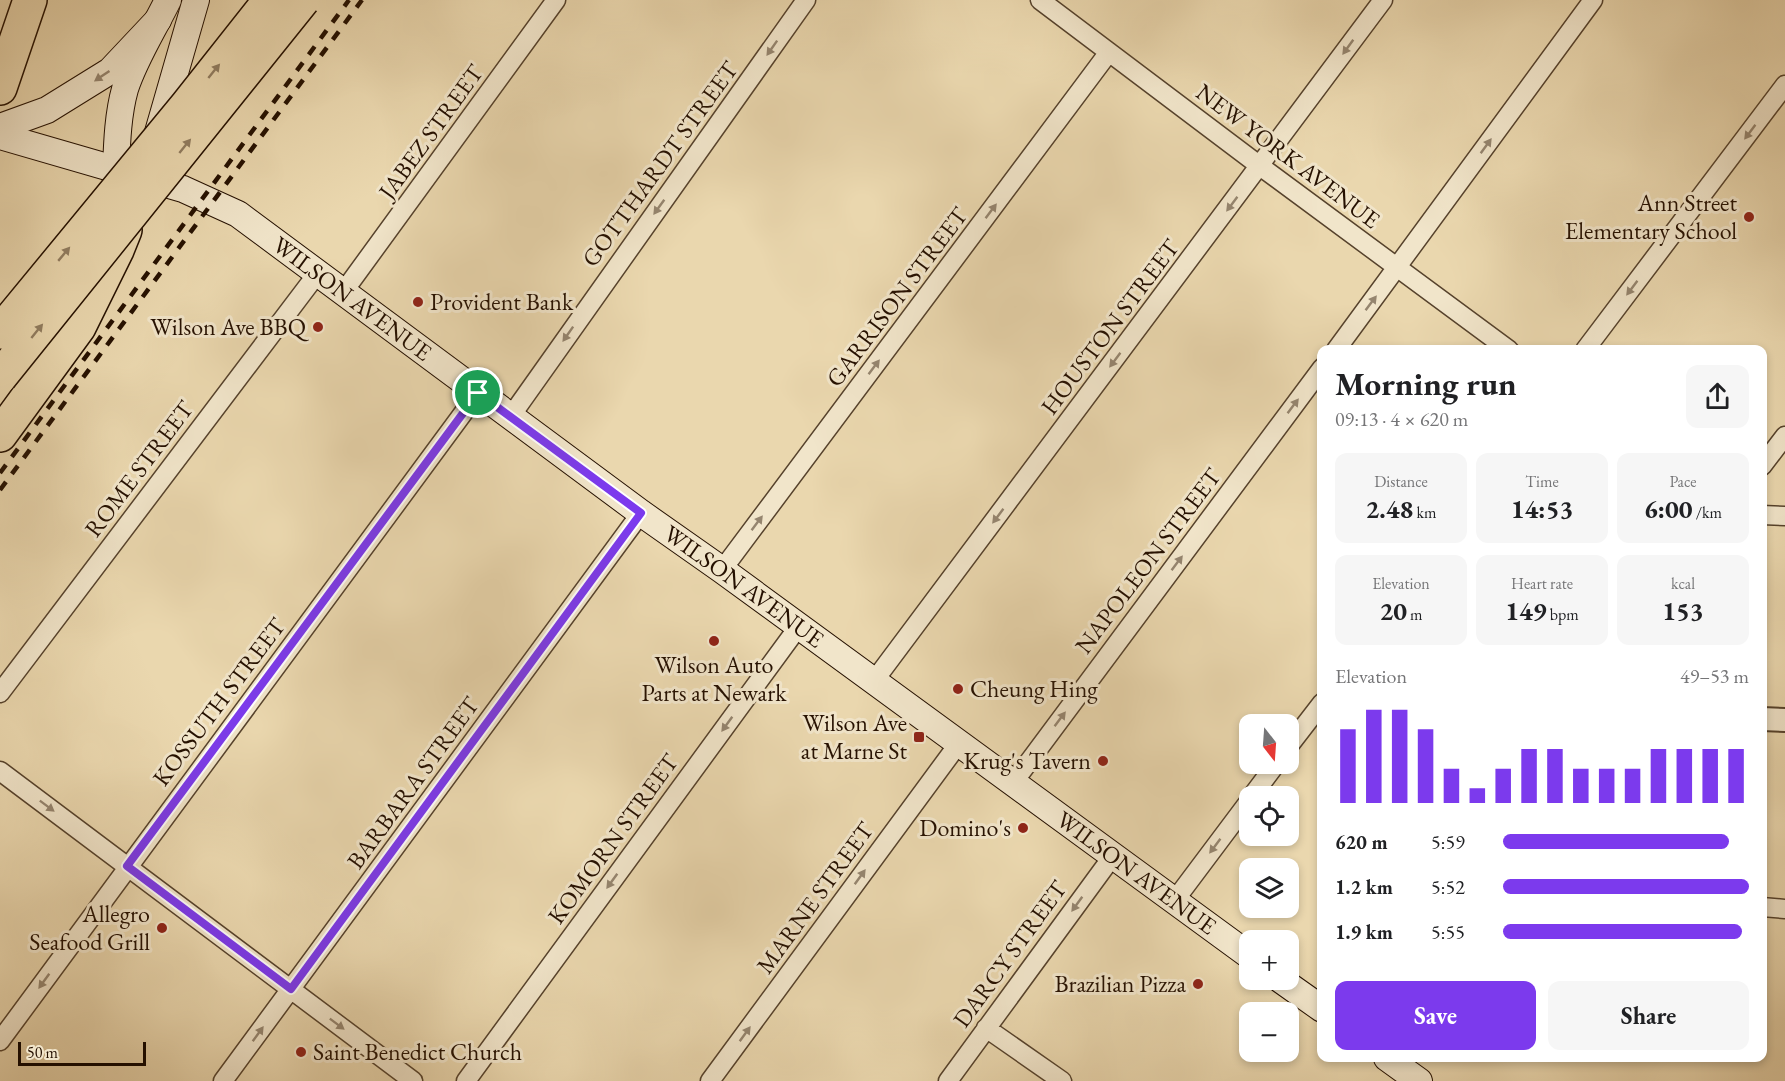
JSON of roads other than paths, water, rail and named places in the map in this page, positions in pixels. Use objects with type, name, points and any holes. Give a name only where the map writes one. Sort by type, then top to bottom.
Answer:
[{"type":"highway","points":[[4,79],[30,0]]},
{"type":"highway","points":[[0,332],[187,105],[270,0]]},
{"type":"highway","points":[[0,376],[303,0]]},
{"type":"highway","points":[[0,435],[79,327],[117,250],[131,172]]},
{"type":"main road","points":[[131,172],[196,0]]},
{"type":"main road","points":[[131,172],[118,131],[125,89],[163,10]]},
{"type":"main road","points":[[0,127],[47,110],[110,70],[163,10]]},
{"type":"main road","name":"WILSON AVENUE","points":[[0,136],[131,172],[183,189],[238,214],[641,513],[1239,948]]},
{"type":"main road","points":[[1295,990],[1317,1006]]},
{"type":"main road","points":[[1393,1062],[1419,1081]]},
{"type":"street","name":"JABEZ STREET","points":[[344,291],[556,0]]},
{"type":"street","name":"GOTTHARDT STREET","points":[[511,416],[806,0]]},
{"type":"street","name":"HOUSTON STREET","points":[[874,681],[1383,0]]},
{"type":"street","points":[[1340,345],[1593,0]]},
{"type":"street","name":"NEW YORK AVENUE","points":[[1046,2],[1260,166],[1502,345]]},
{"type":"street","name":"GARRISON STREET","points":[[722,570],[1109,52]]},
{"type":"street","points":[[1589,345],[1785,85]]},
{"type":"street","name":"ROME STREET","points":[[0,693],[317,274]]},
{"type":"street","name":"NAPOLEON STREET","points":[[1013,783],[1317,375]]},
{"type":"street","name":"KOSSUTH STREET","points":[[0,1041],[478,393]]},
{"type":"street","points":[[1767,459],[1785,436]]},
{"type":"street","name":"BARBARA STREET","points":[[223,1081],[641,513]]},
{"type":"street","points":[[1767,514],[1785,516]]},
{"type":"street","name":"KOMORN STREET","points":[[465,1081],[799,626]]},
{"type":"street","points":[[1299,733],[1317,709]]},
{"type":"street","points":[[1767,718],[1785,720]]},
{"type":"street","name":"MARNE STREET","points":[[710,1081],[959,743]]},
{"type":"street","points":[[0,771],[413,1081]]},
{"type":"street","points":[[1175,900],[1239,814]]},
{"type":"street","name":"DARCY STREET","points":[[948,1081],[1112,857]]},
{"type":"street","points":[[1767,907],[1785,909]]},
{"type":"street","points":[[986,1028],[1062,1081]]},
{"type":"street","points":[[1419,1081],[1426,1081]]},
{"type":"railway","points":[[0,473],[349,0]]},
{"type":"railway","points":[[0,490],[362,0]]},
{"type":"place","name":"Ann Street Elementary School","points":[[1749,217]]},
{"type":"place","name":"Provident Bank","points":[[418,302]]},
{"type":"place","name":"Wilson Ave BBQ","points":[[318,327]]},
{"type":"place","name":"Wilson Auto Parts at Newark","points":[[714,641]]},
{"type":"place","name":"Cheung Hing","points":[[958,689]]},
{"type":"place","name":"Wilson Ave at Marne St","points":[[919,737]]},
{"type":"place","name":"Krug's Tavern","points":[[1103,761]]},
{"type":"place","name":"Domino's","points":[[1023,828]]},
{"type":"place","name":"Allegro Seafood Grill","points":[[162,928]]},
{"type":"place","name":"Brazilian Pizza","points":[[1198,984]]},
{"type":"place","name":"Saint Benedict Church","points":[[301,1052]]}]
